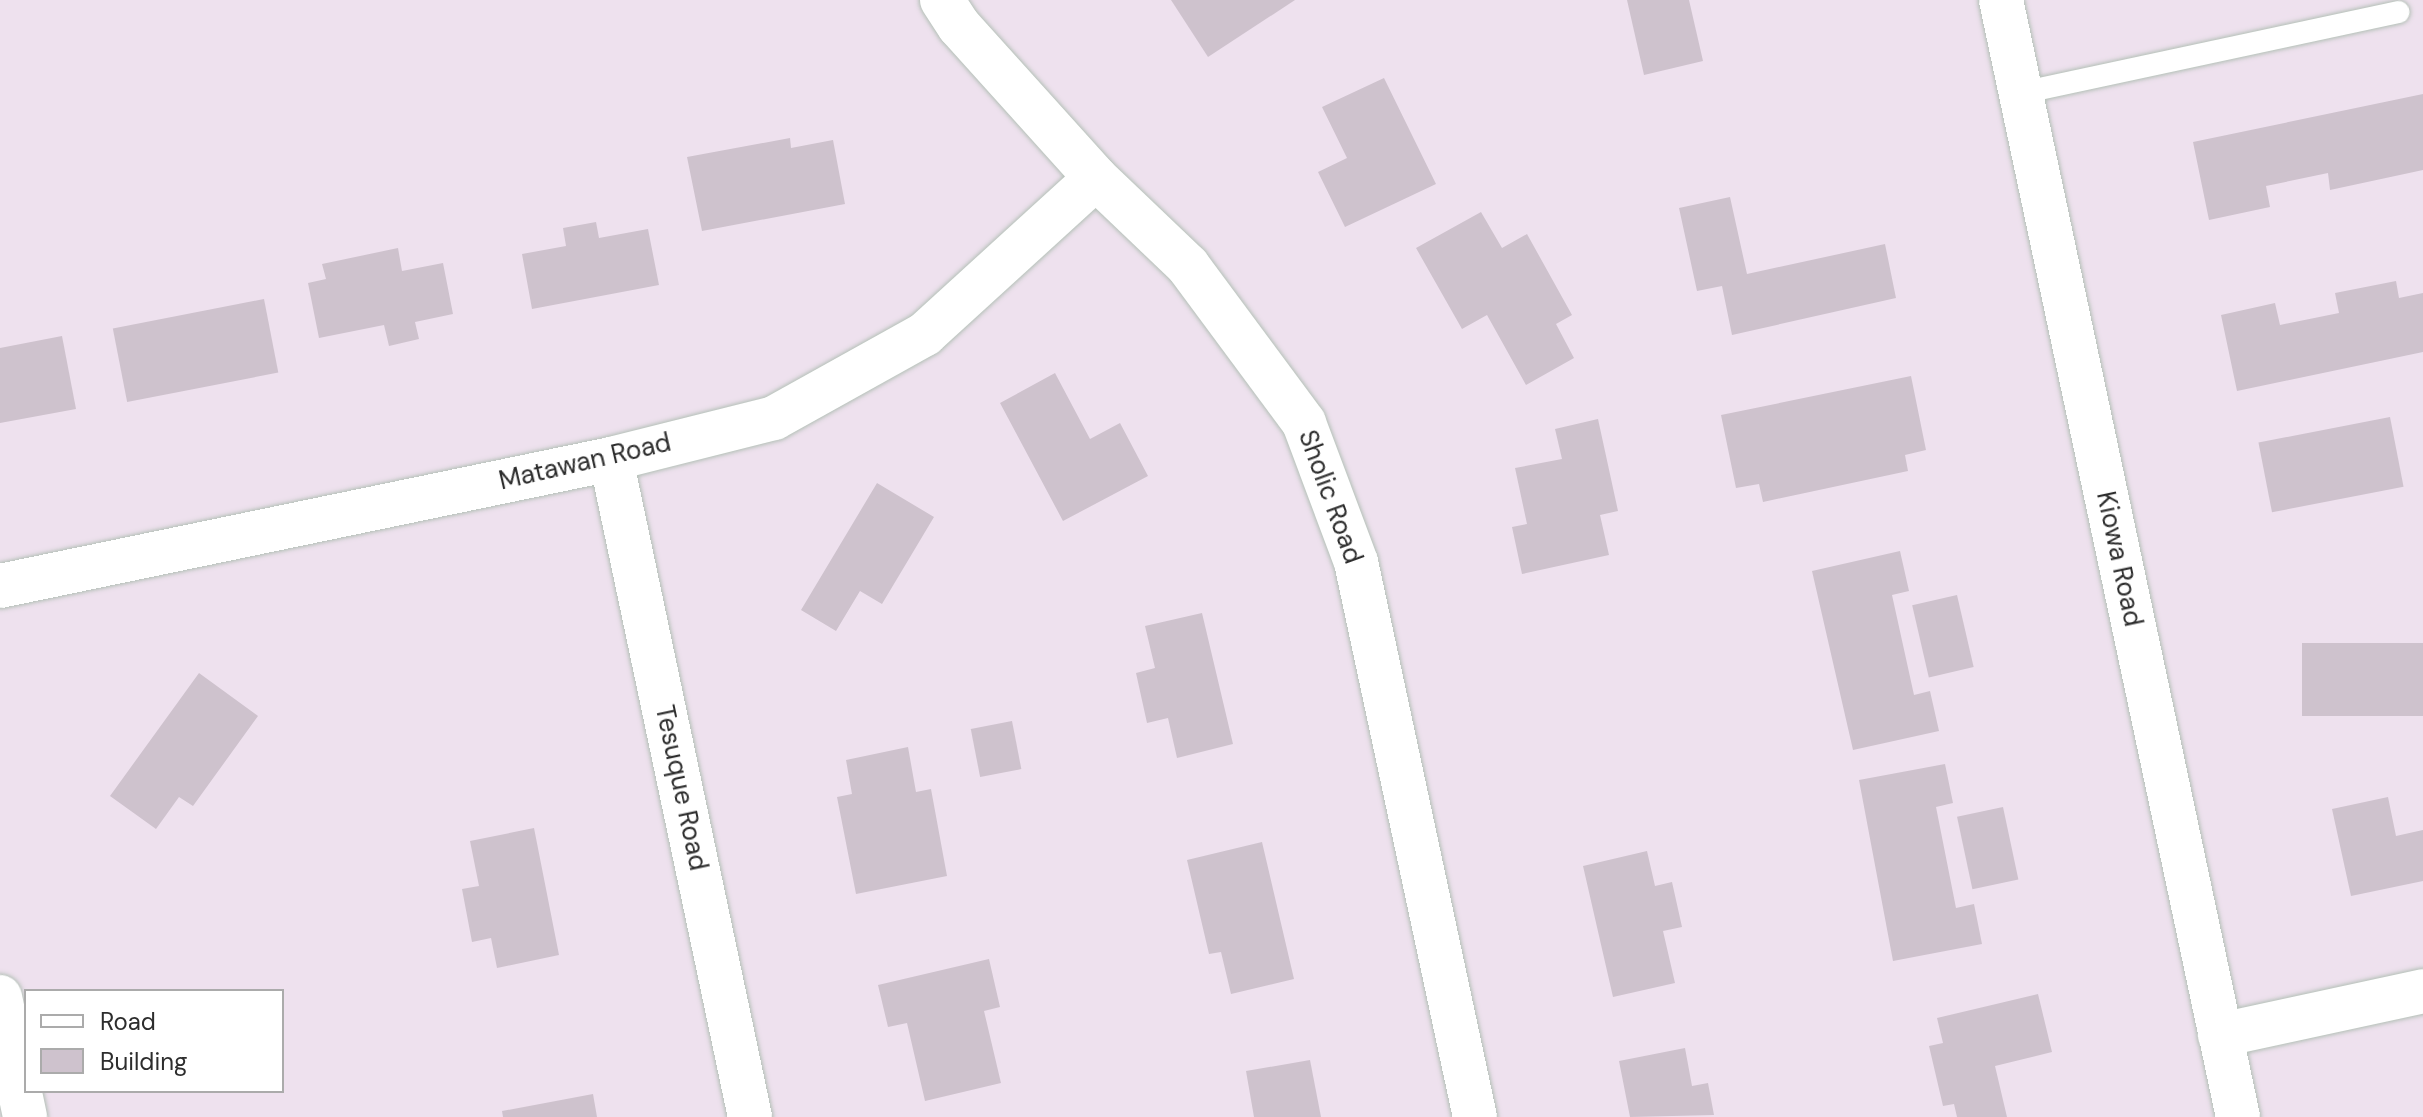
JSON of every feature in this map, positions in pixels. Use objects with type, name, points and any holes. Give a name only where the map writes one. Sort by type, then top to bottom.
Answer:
[{"type":"street","name":"Sholic Road","points":[[942,0],[959,26],[1096,178],[1188,266],[1304,423],[1356,562],[1475,1117]]},
{"type":"street","name":"Kiowa Road","points":[[2001,0],[2238,1117]]},
{"type":"street","name":"Matawan Road","points":[[0,586],[611,459],[774,418],[925,334],[1096,178]]},
{"type":"street","name":"Tesuque Road","points":[[611,459],[750,1117]]},
{"type":"street","points":[[2220,1035],[2423,991]]},
{"type":"street","points":[[0,997],[25,1117]]},
{"type":"lane","points":[[2021,93],[2398,12]]},
{"type":"building","points":[[1171,0],[1295,0],[1208,57]]},
{"type":"building","points":[[1627,0],[1689,0],[1703,61],[1644,75]]},
{"type":"building","points":[[1384,78],[1436,184],[1345,227],[1318,172],[1347,158],[1322,107]]},
{"type":"building","points":[[2423,94],[2423,170],[2330,190],[2328,173],[2266,186],[2270,207],[2209,220],[2193,142]]},
{"type":"building","points":[[790,138],[791,148],[833,140],[845,204],[702,231],[687,157]]},
{"type":"building","points":[[1730,197],[1747,274],[1885,244],[1896,298],[1732,335],[1722,286],[1697,291],[1679,208]]},
{"type":"building","points":[[1481,212],[1502,248],[1527,234],[1572,315],[1556,324],[1574,358],[1526,385],[1487,315],[1462,329],[1416,248]]},
{"type":"building","points":[[596,222],[599,238],[648,229],[659,285],[532,309],[522,254],[566,246],[563,228]]},
{"type":"building","points":[[398,248],[402,271],[443,263],[453,314],[415,322],[419,339],[389,346],[384,325],[319,338],[308,283],[326,279],[322,264]]},
{"type":"building","points":[[2396,281],[2399,298],[2423,293],[2423,352],[2237,391],[2221,315],[2275,303],[2280,325],[2339,313],[2335,293]]},
{"type":"building","points":[[264,299],[278,373],[127,402],[113,328]]},
{"type":"building","points":[[62,336],[76,409],[0,423],[0,348]]},
{"type":"building","points":[[1055,373],[1090,439],[1120,423],[1148,476],[1063,521],[1000,403]]},
{"type":"building","points":[[1911,376],[1926,450],[1905,455],[1908,471],[1763,502],[1759,484],[1736,488],[1721,415]]},
{"type":"building","points":[[2390,417],[2404,487],[2272,512],[2258,443]]},
{"type":"building","points":[[1598,419],[1618,511],[1600,515],[1609,555],[1522,574],[1512,527],[1527,524],[1515,468],[1562,459],[1555,429]]},
{"type":"building","points":[[877,483],[934,517],[882,604],[860,591],[836,631],[801,610]]},
{"type":"building","points":[[1900,551],[1909,591],[1892,595],[1914,695],[1930,691],[1939,731],[1853,750],[1812,571]]},
{"type":"building","points":[[1957,595],[1974,667],[1929,677],[1912,605]]},
{"type":"building","points":[[1202,613],[1233,744],[1177,758],[1168,718],[1147,723],[1136,673],[1155,668],[1145,626]]},
{"type":"building","points":[[2302,643],[2423,643],[2423,716],[2302,716]]},
{"type":"building","points":[[199,673],[258,716],[193,806],[179,797],[156,829],[110,796]]},
{"type":"building","points":[[1012,721],[1021,769],[980,777],[971,729]]},
{"type":"building","points":[[908,747],[916,792],[931,789],[947,876],[856,894],[837,797],[852,794],[846,760]]},
{"type":"building","points":[[1945,764],[1953,803],[1936,807],[1956,908],[1974,904],[1982,944],[1893,961],[1859,780]]},
{"type":"building","points":[[2388,797],[2396,836],[2423,830],[2423,881],[2351,896],[2332,809]]},
{"type":"building","points":[[2003,807],[2018,879],[1972,889],[1957,817]]},
{"type":"building","points":[[534,828],[559,955],[497,968],[491,938],[472,942],[462,889],[479,886],[470,841]]},
{"type":"building","points":[[1262,842],[1294,979],[1231,994],[1221,952],[1209,954],[1187,860]]},
{"type":"building","points":[[1647,851],[1655,886],[1672,882],[1682,927],[1663,931],[1675,983],[1613,997],[1583,866]]},
{"type":"building","points":[[989,959],[1000,1007],[984,1011],[1001,1083],[925,1101],[907,1023],[888,1027],[878,985]]},
{"type":"building","points":[[2038,994],[2052,1052],[1995,1066],[2007,1117],[1957,1117],[1954,1104],[1943,1106],[1929,1046],[1943,1043],[1937,1018]]},
{"type":"building","points":[[1685,1048],[1692,1086],[1708,1083],[1714,1115],[1630,1117],[1619,1061]]},
{"type":"building","points":[[1310,1060],[1321,1117],[1254,1117],[1246,1071]]},
{"type":"building","points":[[593,1094],[597,1117],[503,1117],[502,1111]]}]
